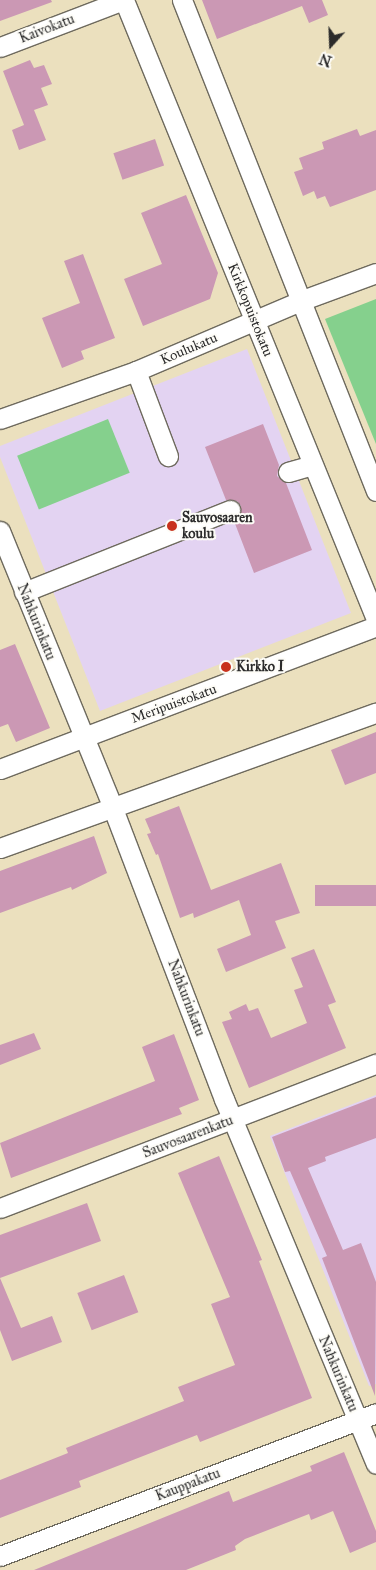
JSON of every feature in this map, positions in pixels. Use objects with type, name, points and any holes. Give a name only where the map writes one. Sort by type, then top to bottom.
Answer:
[{"type":"street","name":"Kaivokatu","points":[[0,47],[124,0]]},
{"type":"street","name":"Kirkkopuistokatu","points":[[124,0],[376,619]]},
{"type":"street","points":[[182,0],[376,492]]},
{"type":"street","name":"Koulukatu","points":[[0,419],[136,371],[300,301],[376,273]]},
{"type":"street","points":[[136,371],[168,456]]},
{"type":"street","points":[[288,472],[312,465]]},
{"type":"street","points":[[24,592],[230,510]]},
{"type":"street","name":"Nahkurinkatu","points":[[0,531],[112,806],[233,1119],[376,1464]]},
{"type":"street","name":"Meripuistokatu","points":[[0,769],[376,626]]},
{"type":"street","points":[[0,848],[112,806],[376,713]]},
{"type":"street","name":"Sauvosaarenkatu","points":[[0,1208],[376,1064]]},
{"type":"street","name":"Kauppakatu","points":[[0,1556],[376,1412]]},
{"type":"shaded area","name":"Sauvosaaren koulu","points":[[247,349],[351,613],[100,711],[0,457],[0,446]]},
{"type":"shaded area","points":[[376,1095],[376,1384],[369,1386],[270,1136]]},
{"type":"green space","points":[[376,299],[376,444],[325,319]]},
{"type":"green space","points":[[108,419],[130,473],[39,509],[17,456]]},
{"type":"building","points":[[0,0],[51,0],[52,2],[0,21]]},
{"type":"building","points":[[202,0],[322,0],[328,15],[309,23],[302,6],[217,39]]},
{"type":"building","points":[[30,60],[34,68],[44,65],[52,84],[41,88],[48,105],[34,110],[46,140],[19,150],[12,130],[24,125],[3,71]]},
{"type":"building","points":[[357,129],[360,136],[376,130],[376,190],[330,207],[325,196],[317,199],[314,191],[303,196],[294,172],[303,169],[299,158],[324,149],[322,142]]},
{"type":"building","points":[[155,139],[164,165],[123,180],[113,153]]},
{"type":"building","points":[[186,195],[218,273],[210,299],[143,326],[124,279],[162,264],[141,213]]},
{"type":"building","points":[[83,254],[115,338],[81,351],[84,359],[62,368],[42,318],[80,303],[64,261]]},
{"type":"building","points":[[263,424],[279,465],[277,476],[286,483],[312,550],[254,573],[234,521],[239,517],[241,506],[237,501],[226,500],[205,447]]},
{"type":"building","points":[[15,644],[50,728],[16,742],[8,724],[0,727],[0,650]]},
{"type":"building","points":[[376,732],[376,773],[345,785],[331,750]]},
{"type":"building","points":[[179,806],[211,890],[281,863],[300,913],[275,921],[286,948],[226,972],[217,949],[251,935],[239,900],[194,918],[193,913],[180,918],[158,854],[156,855],[147,834],[151,833],[145,819]]},
{"type":"building","points":[[94,836],[107,873],[72,890],[71,887],[0,913],[0,871]]},
{"type":"building","points":[[315,885],[376,885],[376,906],[315,906]]},
{"type":"building","points":[[314,949],[336,1002],[328,1005],[346,1048],[249,1088],[222,1022],[232,1019],[229,1012],[246,1004],[249,1011],[258,1008],[271,1038],[307,1023],[294,990],[303,987],[291,958]]},
{"type":"building","points":[[34,1033],[41,1049],[0,1065],[0,1045]]},
{"type":"building","points":[[174,1034],[199,1100],[179,1108],[182,1114],[11,1178],[0,1143],[155,1081],[142,1047]]},
{"type":"building","points":[[376,1097],[376,1138],[325,1157],[326,1161],[308,1168],[343,1250],[361,1243],[376,1282],[375,1396],[322,1258],[327,1256],[290,1171],[285,1172],[272,1137]]},
{"type":"building","points":[[219,1156],[262,1260],[259,1261],[312,1398],[200,1442],[197,1435],[79,1481],[81,1487],[0,1518],[0,1480],[68,1453],[66,1448],[184,1401],[178,1387],[235,1365],[211,1304],[230,1297],[178,1173]]},
{"type":"building","points":[[87,1203],[101,1241],[0,1278],[0,1235]]},
{"type":"building","points":[[124,1275],[138,1312],[92,1330],[77,1293]]},
{"type":"building","points":[[0,1278],[21,1328],[52,1316],[62,1342],[12,1361],[0,1330]]},
{"type":"building","points":[[344,1452],[376,1531],[376,1542],[350,1553],[333,1511],[311,1520],[309,1514],[245,1539],[235,1546],[236,1550],[186,1570],[34,1570],[229,1491],[233,1502],[312,1471],[310,1466]]},
{"type":"place","name":"Sauvosaaren koulu","points":[[172,526]]},
{"type":"place","name":"Kirkko I","points":[[226,667]]}]
